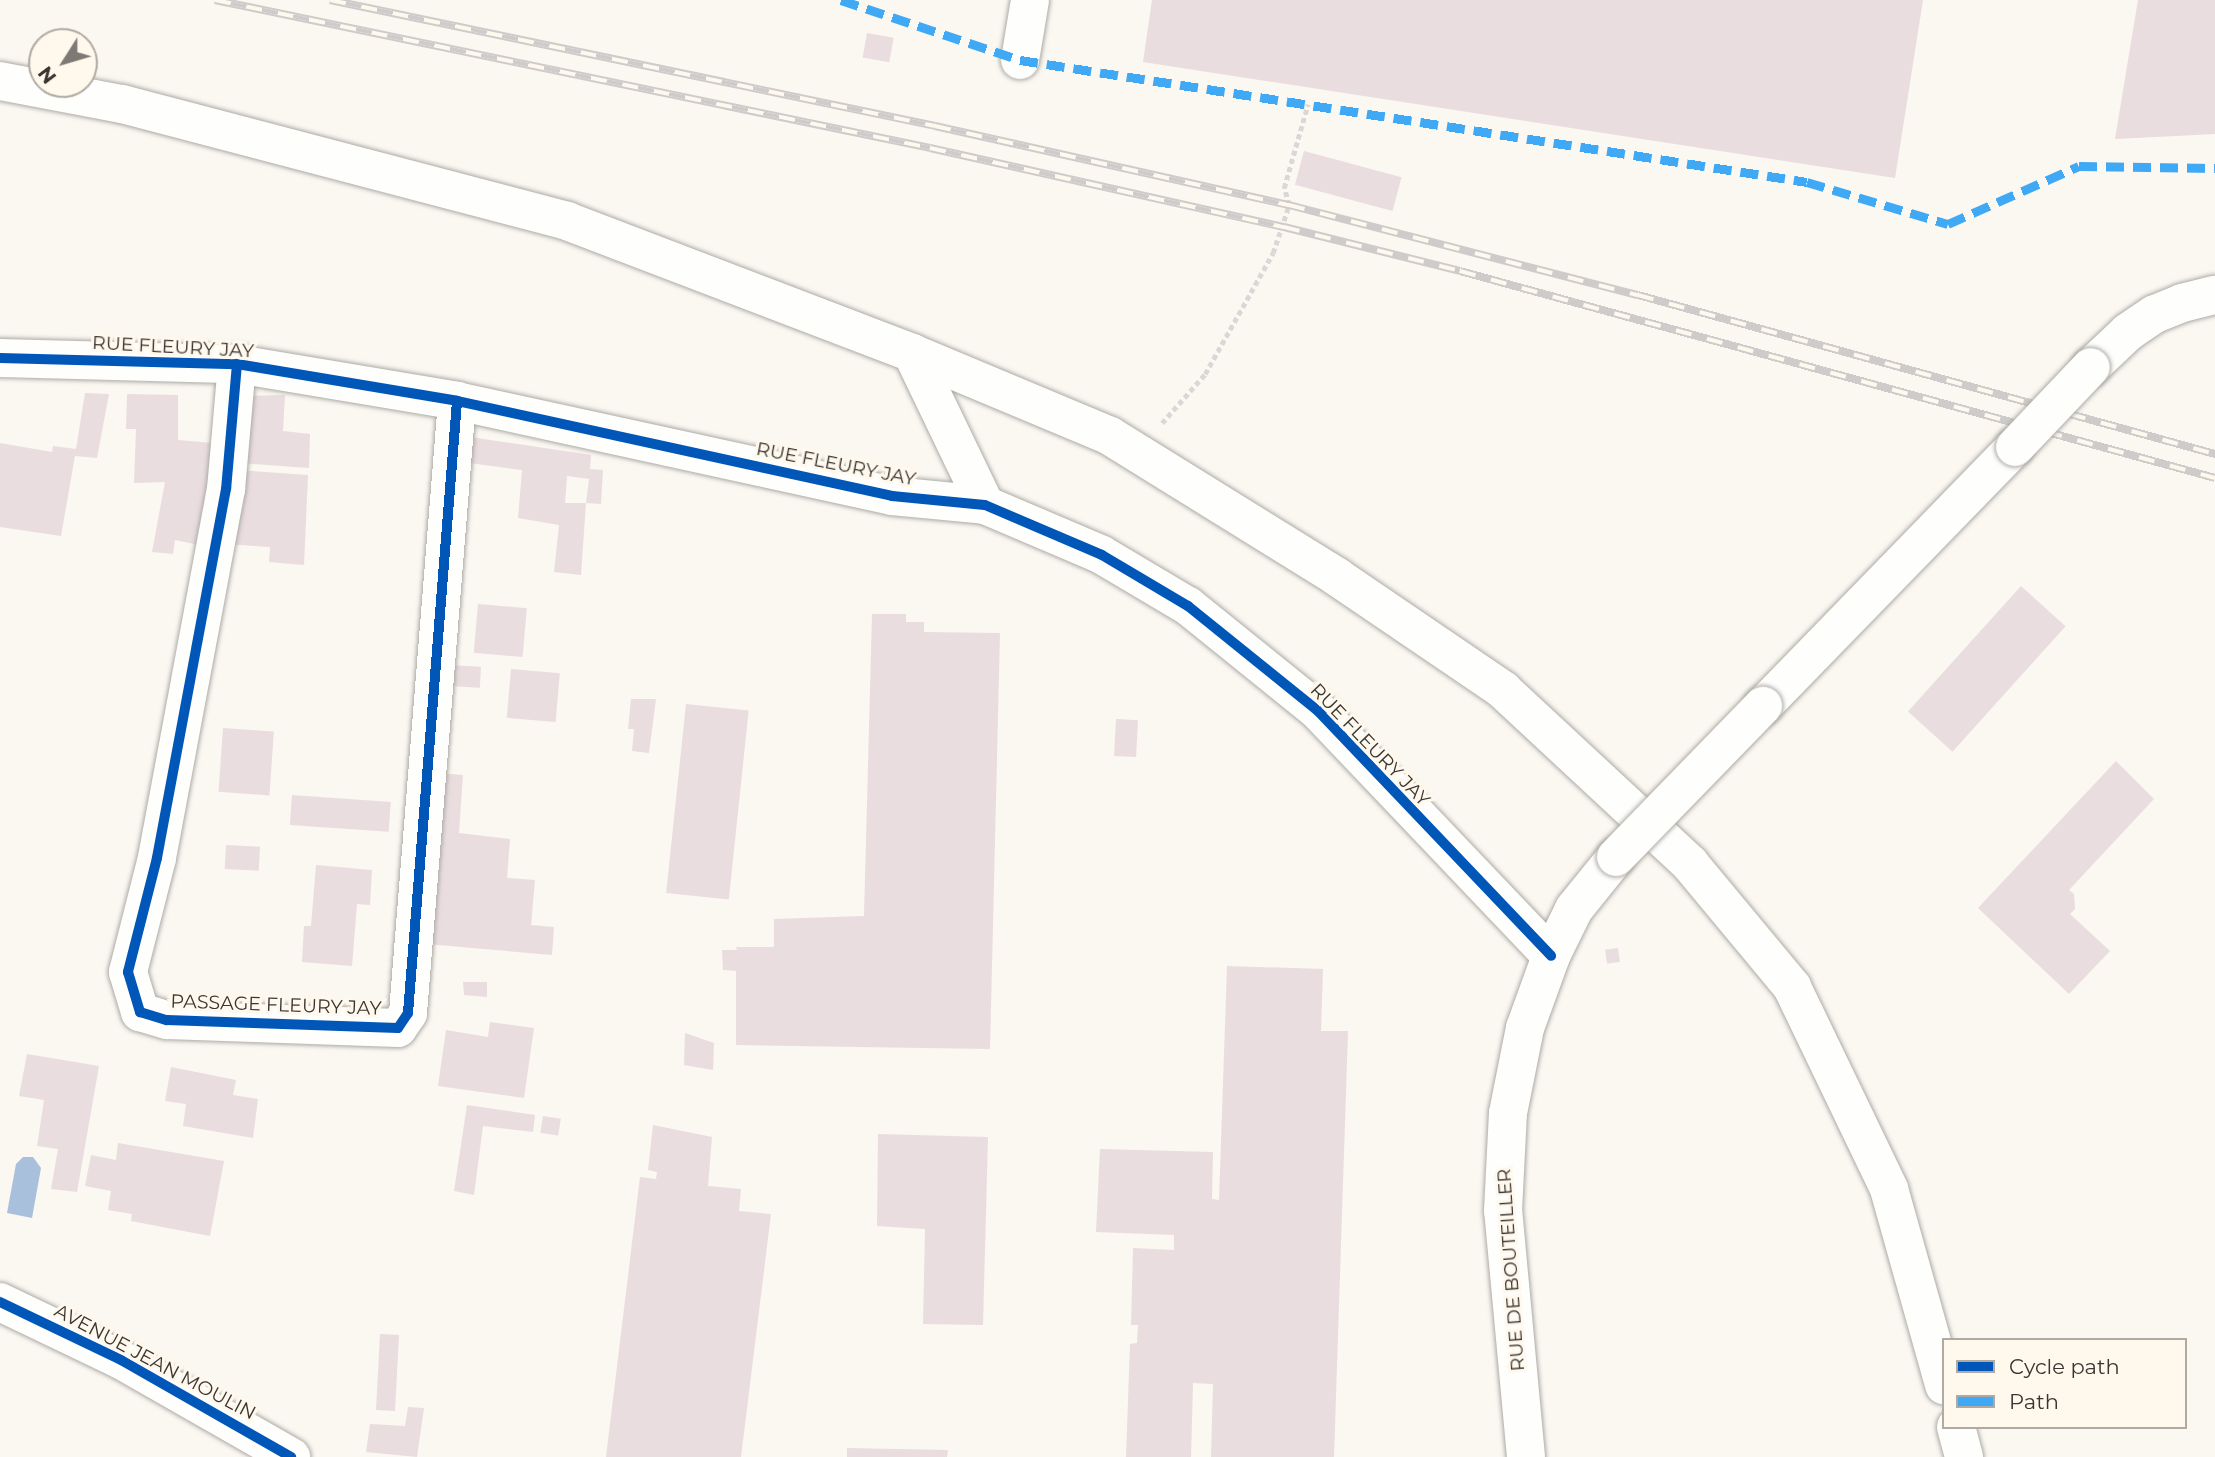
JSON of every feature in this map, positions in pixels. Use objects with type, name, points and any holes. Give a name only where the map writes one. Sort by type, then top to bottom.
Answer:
[{"type":"street","points":[[1020,60],[1030,0]]},
{"type":"street","points":[[0,81],[122,104],[567,220],[912,353],[1110,436],[1337,577],[1503,691],[1690,864],[1793,987],[1889,1189],[1942,1378]]},
{"type":"street","name":"RUE DE BOUTEILLER","points":[[1526,1457],[1503,1211],[1504,1156],[1508,1113],[1525,1028],[1551,956],[1574,909],[1616,857],[2091,367],[2128,332],[2155,314],[2182,303],[2215,295]]},
{"type":"street","points":[[912,353],[985,505]]},
{"type":"street","name":"RUE FLEURY JAY","points":[[0,358],[237,364],[457,401],[892,496],[985,505],[1102,555],[1188,606],[1318,711],[1551,956]]},
{"type":"street","name":"PASSAGE FLEURY JAY","points":[[237,364],[226,489],[157,858],[128,972],[139,1012],[167,1020],[398,1028],[408,1013],[457,401]]},
{"type":"street","name":"AVENUE JEAN MOULIN","points":[[0,1302],[121,1360],[291,1457]]},
{"type":"street","points":[[1957,1429],[1964,1457]]},
{"type":"path","points":[[1141,455],[1174,406],[1205,374],[1273,253],[1289,205],[1284,188],[1308,104]]},
{"type":"water","points":[[23,1157],[33,1157],[41,1168],[32,1218],[7,1213],[16,1164]]},
{"type":"building","points":[[1152,0],[1923,0],[1895,178],[1143,62]]},
{"type":"building","points":[[2138,0],[2215,0],[2215,134],[2115,139]]},
{"type":"building","points":[[867,33],[894,38],[889,62],[863,58]]},
{"type":"building","points":[[1304,151],[1402,177],[1392,211],[1295,185]]},
{"type":"building","points":[[85,393],[109,394],[97,458],[75,456],[61,536],[0,527],[0,443],[52,452],[53,446],[76,449]]},
{"type":"building","points":[[127,394],[178,395],[178,440],[213,443],[199,545],[175,540],[173,554],[152,552],[165,482],[134,483],[136,429],[126,429]]},
{"type":"building","points":[[285,395],[283,431],[310,434],[309,468],[239,463],[246,396]]},
{"type":"building","points":[[464,436],[591,455],[590,469],[603,470],[601,504],[586,503],[581,575],[554,572],[559,525],[518,518],[522,470],[462,462]],"holes":[[[567,476],[589,479],[586,503],[565,503]]]},
{"type":"building","points":[[238,470],[308,475],[304,565],[269,562],[270,547],[225,544]]},
{"type":"building","points":[[2021,586],[2066,626],[1953,752],[1908,712]]},
{"type":"building","points":[[478,604],[527,608],[523,657],[474,653]]},
{"type":"building","points":[[872,614],[906,614],[906,622],[924,622],[924,632],[1000,633],[990,1049],[736,1045],[736,971],[723,970],[722,950],[737,950],[736,947],[774,947],[774,919],[864,916]]},
{"type":"building","points":[[448,665],[481,667],[480,688],[447,686]]},
{"type":"building","points":[[511,669],[560,673],[556,722],[507,718]]},
{"type":"building","points":[[631,699],[656,699],[649,753],[632,751],[634,729],[628,729]]},
{"type":"building","points":[[686,704],[749,711],[729,900],[666,893]]},
{"type":"building","points":[[1116,719],[1138,720],[1136,757],[1114,756]]},
{"type":"building","points":[[223,728],[274,732],[269,795],[219,792]]},
{"type":"building","points":[[2116,761],[2154,799],[2069,890],[2074,894],[2075,909],[2070,914],[2110,951],[2069,994],[1978,908]]},
{"type":"building","points":[[440,773],[463,775],[459,833],[510,839],[507,878],[535,880],[531,925],[554,927],[552,955],[427,944]]},
{"type":"building","points":[[292,795],[391,802],[389,832],[290,825]]},
{"type":"building","points":[[226,845],[260,847],[259,871],[225,869]]},
{"type":"building","points":[[316,865],[372,870],[370,905],[357,904],[352,966],[302,962],[304,926],[311,926]]},
{"type":"building","points":[[1618,948],[1620,962],[1607,964],[1605,950]]},
{"type":"building","points":[[1227,966],[1323,969],[1321,1031],[1348,1031],[1334,1457],[1211,1457],[1213,1384],[1193,1383],[1191,1457],[1126,1457],[1130,1344],[1137,1343],[1138,1325],[1131,1325],[1133,1248],[1174,1250],[1174,1235],[1096,1232],[1100,1149],[1213,1152],[1212,1199],[1219,1200]]},
{"type":"building","points":[[463,982],[487,982],[487,997],[464,995]]},
{"type":"building","points":[[490,1022],[534,1028],[524,1098],[438,1086],[446,1030],[488,1037]]},
{"type":"building","points":[[685,1033],[714,1043],[713,1070],[684,1065]]},
{"type":"building","points":[[27,1054],[99,1066],[77,1192],[51,1189],[58,1149],[37,1146],[44,1100],[19,1096]]},
{"type":"building","points":[[171,1067],[236,1080],[233,1095],[258,1099],[253,1138],[183,1126],[186,1104],[165,1101]]},
{"type":"building","points":[[467,1105],[535,1115],[533,1132],[483,1126],[474,1195],[454,1191]]},
{"type":"building","points":[[543,1116],[561,1119],[558,1136],[540,1133]]},
{"type":"building","points":[[653,1125],[712,1137],[708,1186],[741,1189],[739,1211],[771,1214],[741,1457],[606,1457],[640,1177],[656,1179],[657,1172],[648,1170]]},
{"type":"building","points":[[878,1134],[988,1137],[983,1325],[923,1324],[925,1229],[877,1226]]},
{"type":"building","points":[[118,1143],[224,1161],[210,1236],[131,1221],[132,1214],[108,1210],[111,1191],[85,1186],[91,1155],[116,1160]]},
{"type":"building","points":[[380,1334],[399,1335],[395,1411],[376,1410]]},
{"type":"building","points":[[408,1407],[424,1408],[417,1457],[366,1452],[370,1424],[405,1426]]},
{"type":"building","points":[[847,1448],[948,1450],[947,1457],[847,1457]]},
{"type":"railway","points":[[215,0],[930,148],[1284,227],[1460,271],[2215,478]]},
{"type":"railway","points":[[330,0],[935,126],[1289,205],[1638,295],[2215,454]]},
{"type":"marked path","points":[[841,0],[1020,60],[1807,182],[1948,224],[2079,166],[2215,168]]},
{"type":"cycle path","points":[[0,358],[237,364],[457,401],[892,496],[985,505],[1102,555],[1188,606],[1318,711],[1551,956]]},
{"type":"cycle path","points":[[237,364],[226,489],[157,858],[128,972],[140,1012],[167,1020],[398,1028],[408,1013],[457,401]]},
{"type":"cycle path","points":[[0,1302],[121,1360],[291,1457]]}]
